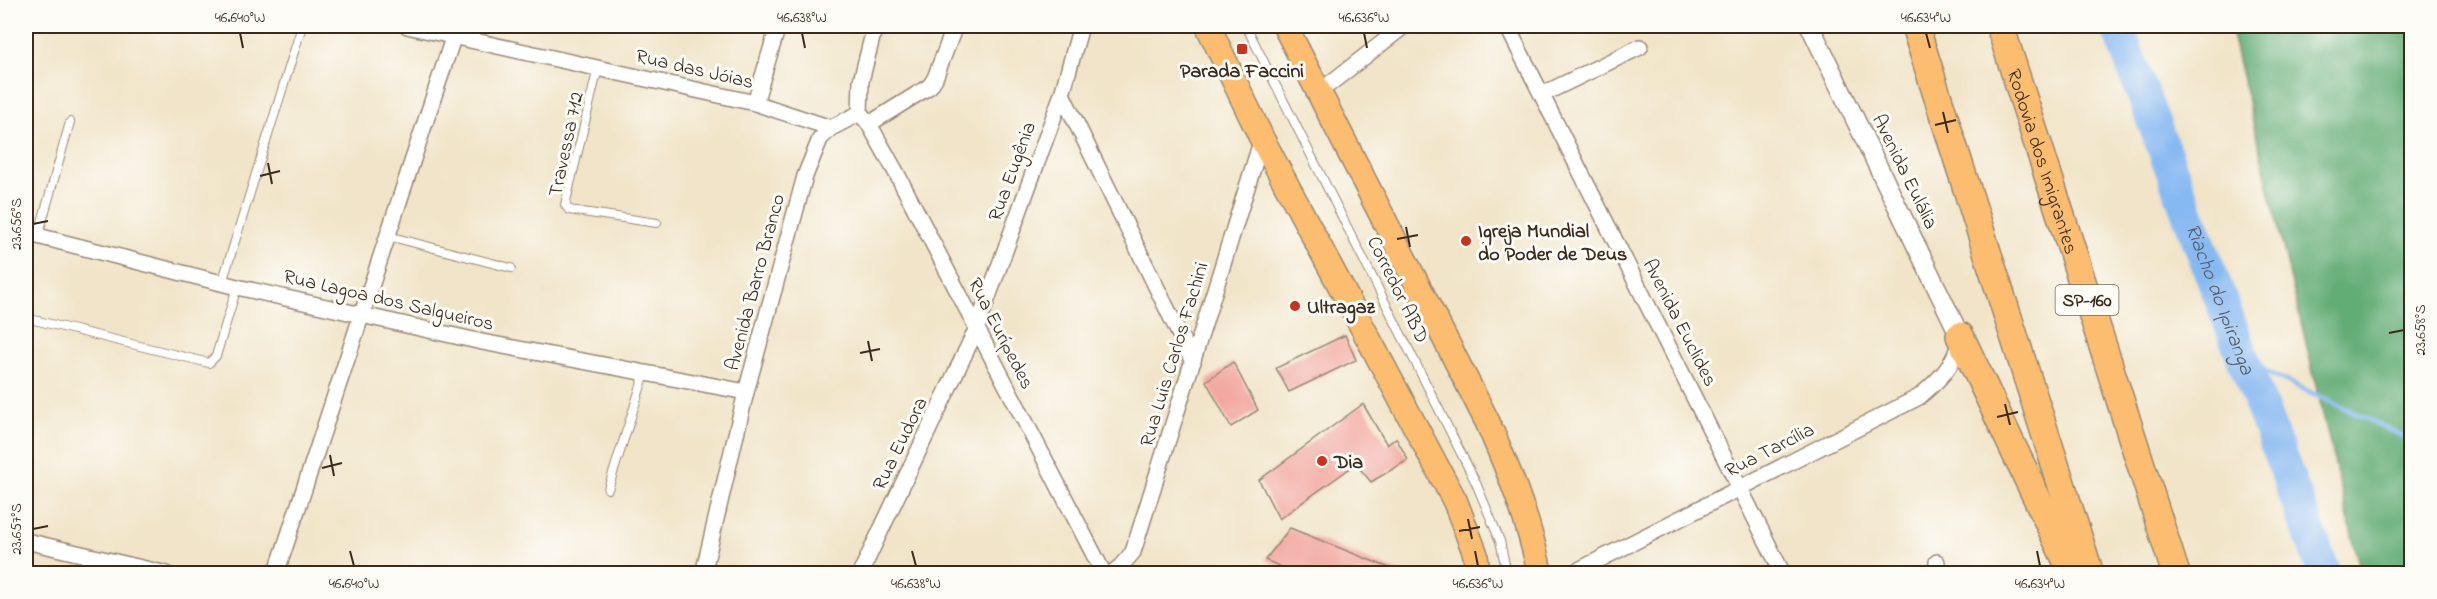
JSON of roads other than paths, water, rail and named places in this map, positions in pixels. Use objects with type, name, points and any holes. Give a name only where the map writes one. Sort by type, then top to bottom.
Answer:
[{"type":"highway","points":[[1915,26],[2090,573]]},
{"type":"highway","name":"Rodovia dos Imigrantes","points":[[2000,26],[2176,573]]},
{"type":"highway","points":[[1960,336],[2073,573]]},
{"type":"main road","points":[[1208,26],[1262,139],[1455,501],[1475,553],[1478,573]]},
{"type":"main road","points":[[1285,26],[1487,421],[1515,484],[1532,537],[1540,573]]},
{"type":"street","name":"Rua das Jóias","points":[[407,26],[455,31],[598,68],[755,103],[831,128]]},
{"type":"street","points":[[755,103],[778,26]]},
{"type":"street","points":[[865,119],[861,81],[875,26]]},
{"type":"street","name":"Avenida Barro Branco","points":[[703,573],[746,392],[813,150],[831,128],[865,119],[930,86],[936,78],[955,26]]},
{"type":"street","name":"Rua Eugênia","points":[[976,330],[1062,94],[1081,26]]},
{"type":"street","points":[[1319,92],[1404,26]]},
{"type":"street","name":"Avenida Euclides","points":[[1507,26],[1783,573]]},
{"type":"street","name":"Avenida Eulália","points":[[1810,26],[1960,336]]},
{"type":"street","points":[[276,573],[455,31]]},
{"type":"street","points":[[1543,94],[1640,47]]},
{"type":"street","points":[[1062,94],[1193,362]]},
{"type":"street","name":"Rua Eurípedes","points":[[865,119],[897,174],[1104,573]]},
{"type":"street","name":"Rua Luis Carlos Fachini","points":[[1111,573],[1121,566],[1133,552],[1262,139]]},
{"type":"street","name":"Rua Lagoa dos Salgueiros","points":[[32,235],[229,285],[482,342],[746,392]]},
{"type":"street","name":"Rua Eudora","points":[[860,573],[976,330]]},
{"type":"street","name":"Rua Tarcília","points":[[1571,573],[1919,397],[1941,378],[1956,357],[1960,336]]},
{"type":"street","points":[[26,542],[167,573]]},
{"type":"lane","points":[[26,318],[209,363],[216,356],[229,285],[302,26]]},
{"type":"lane","name":"Corredor ABD","points":[[1246,26],[1476,483],[1496,531],[1508,573]]},
{"type":"lane","name":"Travessa 712","points":[[598,68],[565,206],[569,210],[657,223]]},
{"type":"lane","points":[[32,235],[70,122]]},
{"type":"lane","points":[[388,236],[511,268]]},
{"type":"lane","points":[[608,489],[645,373]]},
{"type":"lane","points":[[82,573],[87,557]]},
{"type":"waterway","name":"Riacho do Ipiranga","points":[[2117,26],[2325,574]]},
{"type":"waterway","points":[[2244,361],[2412,440]]},
{"type":"place","name":"Parada Faccini","points":[[1242,49]]},
{"type":"place","name":"Igreja Mundial do Poder de Deus","points":[[1466,241]]},
{"type":"place","name":"Ultragaz","points":[[1295,306]]},
{"type":"place","name":"Dia","points":[[1322,461]]}]
